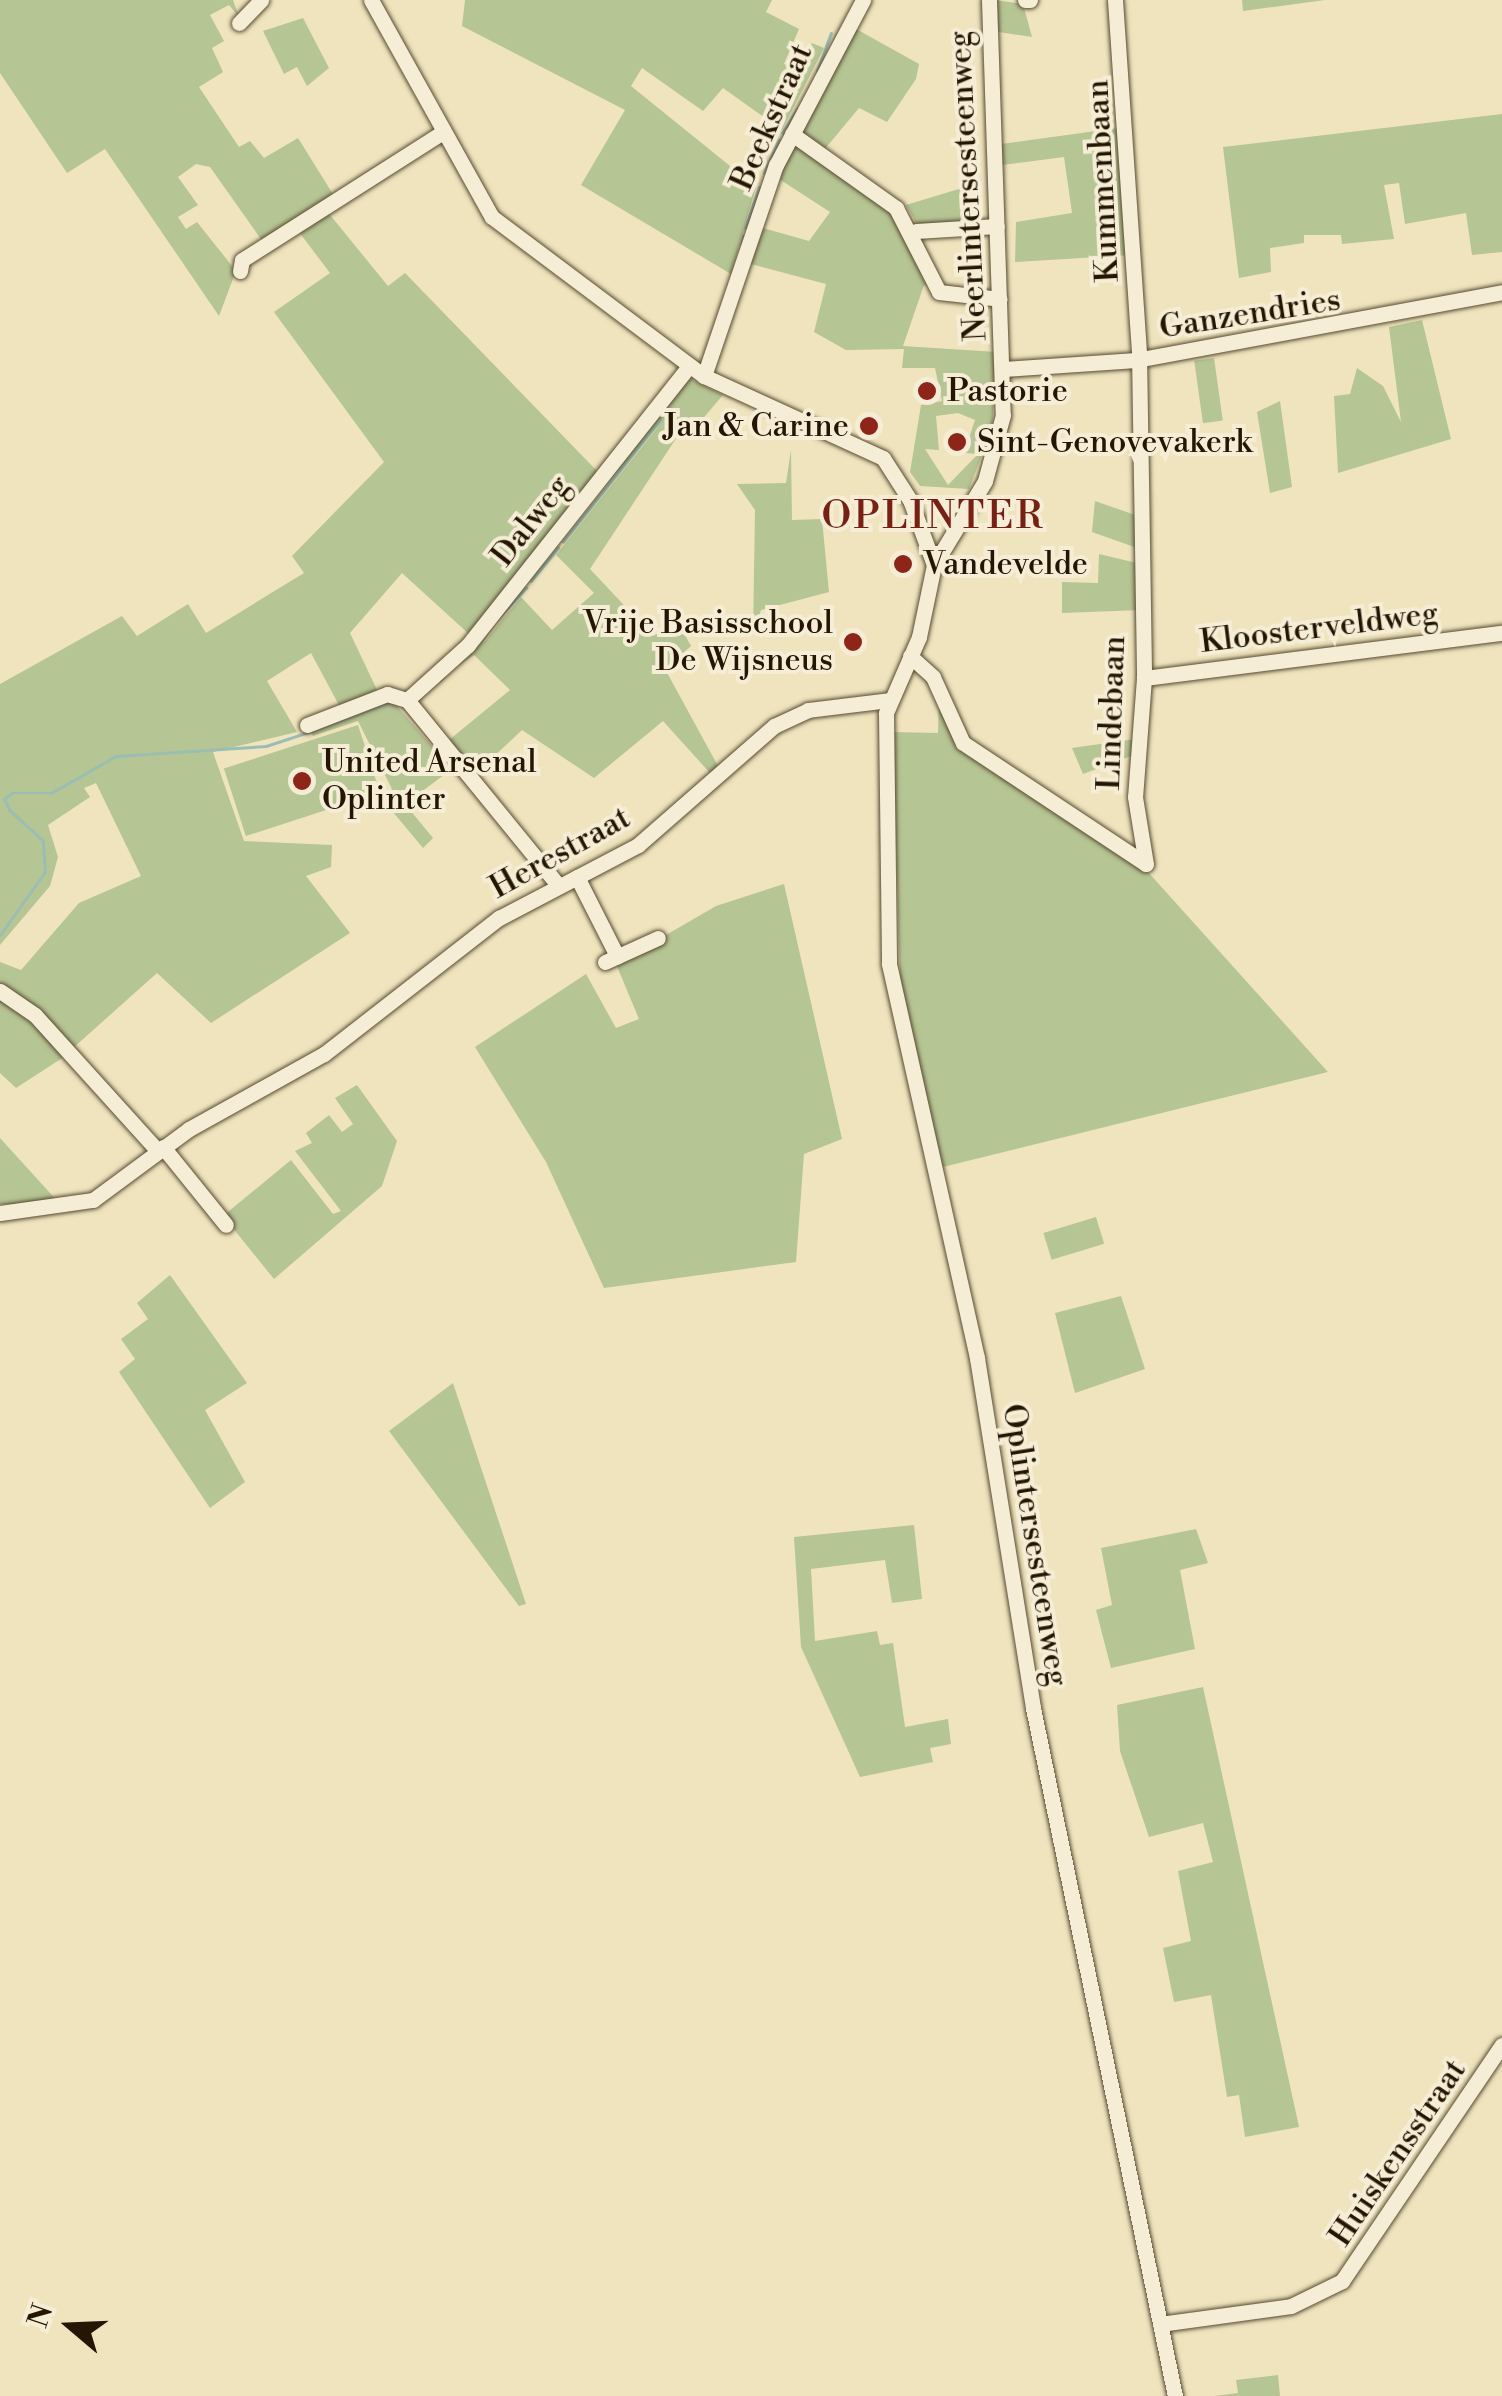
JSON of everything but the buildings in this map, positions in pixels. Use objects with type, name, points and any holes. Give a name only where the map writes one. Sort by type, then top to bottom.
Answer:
[{"type":"street","points":[[239,23],[261,0]]},
{"type":"street","points":[[371,0],[440,134],[507,231],[704,376],[861,444],[902,485],[934,566]]},
{"type":"street","name":"Beekstraat","points":[[704,376],[792,134],[863,0]]},
{"type":"street","name":"Neerlintersesteenweg","points":[[889,700],[910,656],[934,566],[992,462],[1004,369],[990,0]]},
{"type":"street","name":"Kummenbaan","points":[[1115,0],[1136,360]]},
{"type":"street","points":[[240,271],[242,260],[440,134]]},
{"type":"street","points":[[792,134],[879,192],[916,230],[939,292],[1000,299]]},
{"type":"street","points":[[916,230],[997,226]]},
{"type":"street","name":"Ganzendries","points":[[1004,369],[1136,360],[1502,292]]},
{"type":"street","name":"Lindebaan","points":[[910,656],[933,677],[964,743],[1146,864],[1135,786],[1144,678],[1136,360]]},
{"type":"street","name":"Dalweg","points":[[407,700],[468,645],[688,366]]},
{"type":"street","name":"Kloosterveldweg","points":[[1144,678],[1502,633]]},
{"type":"street","points":[[307,725],[387,694],[407,700],[558,885]]},
{"type":"street","name":"Herestraat","points":[[0,1213],[76,1206],[160,1149],[324,1054],[499,918],[638,845],[790,717],[889,700]]},
{"type":"street","name":"Oplintersesteenweg","points":[[889,700],[892,1000],[977,1358],[1033,1708],[1175,2396]]},
{"type":"street","points":[[578,877],[611,959],[658,938]]},
{"type":"street","points":[[0,991],[35,1016],[226,1224]]},
{"type":"street","name":"Huiskensstraat","points":[[1160,2324],[1291,2306],[1342,2281],[1502,2045]]},
{"type":"green space","points":[[0,0],[233,0],[239,17],[229,5],[210,15],[224,41],[212,48],[223,72],[199,87],[239,147],[250,141],[264,158],[298,138],[336,199],[263,242],[210,167],[196,164],[178,177],[198,205],[178,217],[186,229],[197,222],[236,271],[219,316],[105,149],[67,173],[0,73]]},
{"type":"green space","points":[[465,0],[772,0],[766,12],[799,29],[784,64],[802,71],[812,43],[824,48],[782,130],[723,88],[703,111],[642,68],[631,86],[756,187],[731,274],[581,185],[625,110],[462,26]]},
{"type":"green space","points":[[995,0],[1023,4],[1032,37],[992,31]]},
{"type":"green space","points":[[1242,0],[1325,0],[1243,11]]},
{"type":"green space","points":[[303,18],[329,68],[307,86],[297,67],[284,74],[263,31]]},
{"type":"green space","points":[[849,25],[919,64],[916,79],[887,122],[859,108],[824,150],[797,134]]},
{"type":"green space","points":[[1502,114],[1502,252],[1472,255],[1466,213],[1405,224],[1399,183],[1384,185],[1394,239],[1342,244],[1341,235],[1304,235],[1304,243],[1270,248],[1271,272],[1239,278],[1223,147]]},
{"type":"green space","points":[[1125,127],[1131,255],[1015,262],[1016,222],[1072,213],[1064,157],[1002,165],[1001,144]]},
{"type":"green space","points":[[794,142],[895,211],[933,287],[924,285],[903,346],[997,352],[992,429],[969,489],[920,486],[910,472],[921,405],[942,401],[935,368],[902,368],[904,349],[846,350],[814,332],[826,284],[751,264],[759,227],[809,241],[830,212],[776,177]],"holes":[[[958,413],[975,420],[964,453],[978,454],[948,485],[925,449],[939,450],[936,416]]]},
{"type":"green space","points":[[962,188],[965,223],[918,226],[906,205]]},
{"type":"green space","points":[[326,210],[388,286],[405,273],[599,473],[470,635],[402,573],[350,633],[379,694],[341,709],[311,653],[267,681],[297,732],[213,752],[244,841],[332,845],[331,867],[306,876],[350,933],[211,1023],[157,973],[72,1049],[0,986],[0,962],[21,970],[79,903],[141,876],[96,783],[84,788],[90,797],[48,825],[58,857],[50,886],[0,945],[0,684],[122,616],[137,636],[188,604],[206,633],[304,573],[292,556],[384,462],[274,312],[330,273],[296,228]]},
{"type":"green space","points":[[1422,320],[1451,439],[1338,473],[1334,396],[1350,394],[1357,368],[1383,386],[1401,422],[1389,327]]},
{"type":"green space","points":[[1214,358],[1223,420],[1203,423],[1194,361]]},
{"type":"green space","points":[[688,378],[723,395],[700,422],[709,435],[683,428],[590,569],[653,636],[678,623],[691,646],[665,669],[718,766],[710,773],[663,721],[594,778],[522,730],[471,778],[443,745],[510,690],[474,655],[430,684],[520,586],[481,646],[521,597],[552,630],[594,593],[556,555],[662,422],[559,537]]},
{"type":"green space","points":[[1280,401],[1292,487],[1270,493],[1257,412]]},
{"type":"green space","points":[[791,450],[792,520],[822,519],[829,592],[761,610],[753,634],[755,510],[737,484],[786,483]]},
{"type":"green space","points":[[1095,501],[1141,517],[1140,549],[1092,532]]},
{"type":"green space","points":[[1099,554],[1141,564],[1142,610],[1062,613],[1062,582],[1098,583]]},
{"type":"green space","points":[[939,696],[957,735],[1148,872],[1328,1072],[939,1168],[900,981],[893,732],[938,733]]},
{"type":"green space","points":[[380,699],[395,704],[452,769],[405,804],[433,838],[423,848],[382,799],[392,789],[358,721],[313,736],[309,727]]},
{"type":"green space","name":"United Arsenal Oplinter","points":[[358,725],[380,793],[246,836],[224,769]]},
{"type":"green space","points":[[1135,739],[1134,755],[1083,774],[1072,748]]},
{"type":"green space","points":[[784,884],[842,1139],[804,1154],[796,1262],[604,1288],[546,1162],[475,1047],[586,974],[616,1028],[639,1019],[616,964],[716,906]]},
{"type":"green space","points":[[0,994],[67,1055],[16,1088],[0,1073]]},
{"type":"green space","points":[[357,1085],[397,1141],[382,1186],[274,1279],[223,1216],[291,1160],[333,1214],[341,1211],[295,1151],[312,1143],[306,1133],[329,1115],[342,1132],[353,1124],[335,1098]]},
{"type":"green space","points":[[0,1138],[60,1204],[0,1204]]},
{"type":"green space","points":[[1096,1217],[1104,1244],[1052,1260],[1043,1233]]},
{"type":"green space","points":[[170,1275],[247,1383],[205,1410],[245,1482],[210,1508],[119,1372],[135,1359],[121,1339],[148,1319],[137,1303]]},
{"type":"green space","points":[[1121,1296],[1145,1369],[1075,1393],[1055,1313]]},
{"type":"green space","points":[[453,1383],[526,1604],[519,1606],[389,1431]]},
{"type":"green space","points":[[914,1525],[922,1599],[892,1603],[885,1560],[811,1569],[815,1641],[877,1631],[880,1645],[893,1643],[905,1727],[948,1719],[951,1744],[930,1748],[933,1762],[860,1777],[801,1647],[794,1537]]},
{"type":"green space","points":[[1196,1529],[1208,1563],[1180,1570],[1195,1649],[1111,1668],[1096,1610],[1112,1605],[1101,1548]]},
{"type":"green space","points":[[1203,1687],[1299,2127],[1245,2137],[1239,2095],[1227,2097],[1211,1995],[1174,2002],[1163,1948],[1191,1941],[1178,1871],[1213,1862],[1203,1823],[1149,1837],[1120,1751],[1117,1705]]},
{"type":"green space","points":[[1278,2375],[1280,2396],[1214,2396],[1238,2393],[1236,2380]]},
{"type":"waterway","points":[[817,71],[831,33]]},
{"type":"waterway","points":[[782,133],[797,109]]},
{"type":"waterway","points":[[764,173],[779,140]]},
{"type":"waterway","points":[[745,228],[759,187]]},
{"type":"waterway","points":[[741,245],[743,236]]},
{"type":"waterway","points":[[563,542],[660,420]]},
{"type":"waterway","points":[[531,581],[558,548]]},
{"type":"waterway","points":[[440,680],[526,588]]},
{"type":"waterway","points":[[324,726],[387,703]]},
{"type":"waterway","points":[[0,935],[45,872],[43,841],[10,811],[4,799],[12,793],[51,793],[116,756],[266,746],[312,731]]},
{"type":"place","name":"Pastorie","points":[[927,391]]},
{"type":"place","name":"Jan & Carine","points":[[869,426]]},
{"type":"place","name":"Sint-Genovevakerk","points":[[957,442]]},
{"type":"place","name":"Vandevelde","points":[[903,564]]},
{"type":"place","name":"Vrije Basisschool De Wijsneus","points":[[853,642]]},
{"type":"place","name":"United Arsenal Oplinter","points":[[302,781]]},
{"type":"district","name":"OPLINTER","points":[[933,517]]}]
